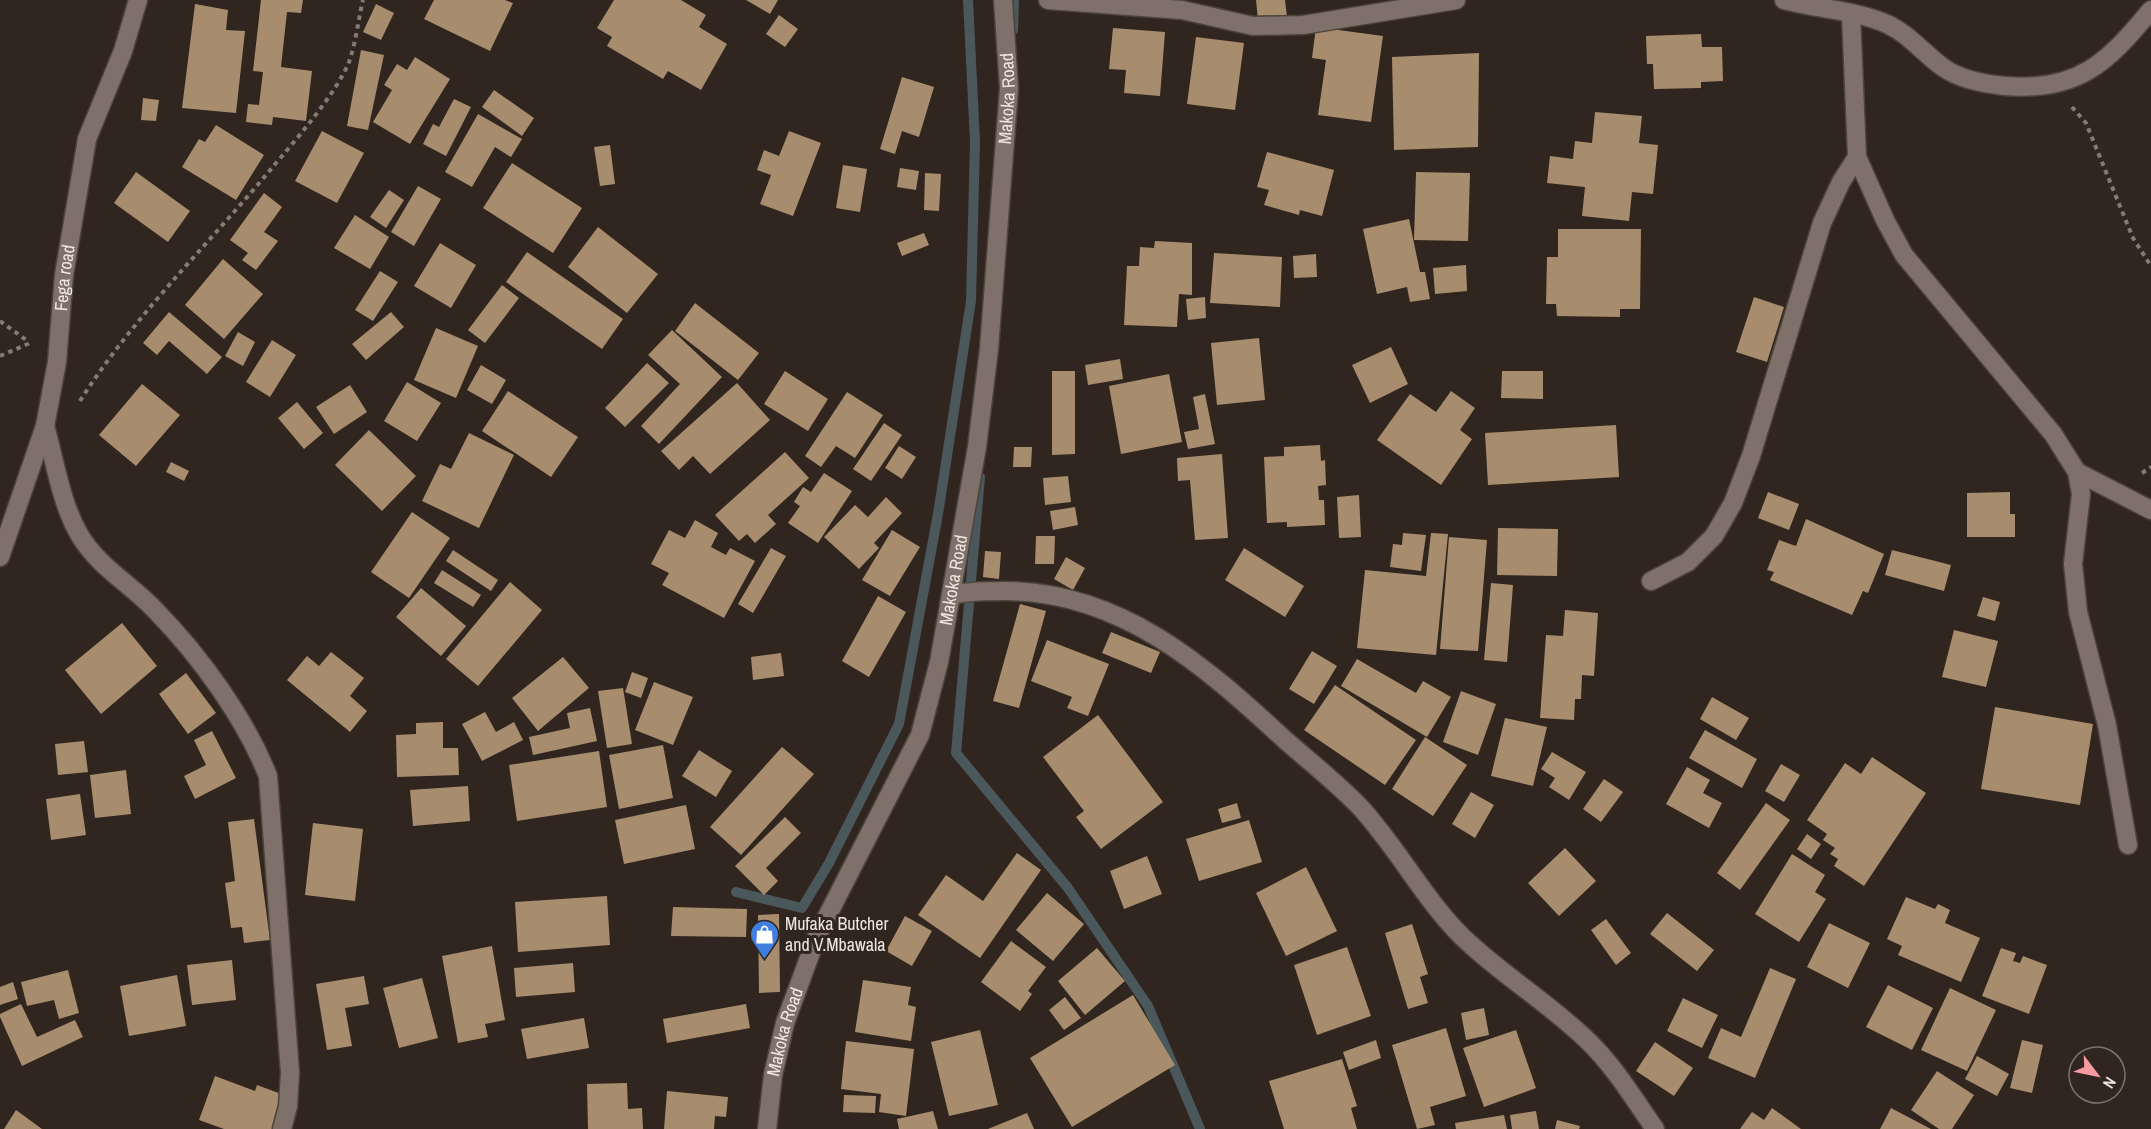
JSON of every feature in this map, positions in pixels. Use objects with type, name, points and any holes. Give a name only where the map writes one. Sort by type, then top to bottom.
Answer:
[{"type":"street","name":"Fega road","points":[[0,557],[45,426],[57,362],[66,264],[87,139],[123,51],[138,0]]},
{"type":"street","name":"Makoka Road","points":[[767,1129],[773,1076],[785,1023],[817,936],[920,735],[934,684],[978,447],[989,348],[1009,88],[1003,0]]},
{"type":"street","points":[[1048,0],[1182,10],[1253,26],[1303,25],[1456,0]]},
{"type":"street","points":[[1784,0],[1885,23],[1904,33],[1946,70],[1983,84],[2044,88],[2068,81],[2089,70],[2123,44],[2151,10]]},
{"type":"street","points":[[1851,15],[1857,157],[1885,220],[1904,255],[2053,434],[2077,472],[2081,494],[2073,564],[2078,612],[2107,725],[2128,845]]},
{"type":"street","points":[[1651,581],[1688,562],[1714,536],[1733,503],[1751,456],[1821,223],[1841,182],[1857,157]]},
{"type":"street","points":[[45,426],[65,498],[78,534],[98,561],[156,611],[196,658],[254,742],[268,776],[290,1073],[288,1106],[282,1129]]},
{"type":"street","points":[[2077,472],[2151,510]]},
{"type":"street","points":[[951,595],[968,591],[1038,591],[1082,601],[1125,619],[1169,644],[1218,679],[1359,806],[1400,854],[1448,921],[1469,944],[1543,1001],[1589,1042],[1628,1090],[1655,1129]]},
{"type":"path","points":[[76,408],[124,338],[230,218],[321,106],[348,64],[356,40],[363,0]]},
{"type":"path","points":[[2044,88],[2066,102],[2086,123],[2133,238],[2151,266]]},
{"type":"path","points":[[0,356],[31,343]]},
{"type":"building","points":[[261,0],[303,0],[301,13],[287,12],[281,67],[312,71],[306,121],[273,117],[272,125],[246,122],[248,104],[259,105],[263,72],[253,71]]},
{"type":"building","points":[[434,0],[505,0],[513,3],[490,51],[424,19]]},
{"type":"building","points":[[614,0],[681,0],[706,15],[699,27],[727,44],[701,90],[668,71],[663,79],[607,46],[612,37],[597,28]]},
{"type":"building","points":[[746,0],[778,0],[770,14]]},
{"type":"building","points":[[1256,0],[1285,0],[1287,17],[1258,20]]},
{"type":"building","points":[[195,4],[228,10],[226,30],[245,31],[236,113],[182,108]]},
{"type":"building","points":[[376,4],[394,13],[381,40],[363,32]]},
{"type":"building","points":[[779,15],[798,29],[785,47],[766,34]]},
{"type":"building","points":[[1316,27],[1383,36],[1371,122],[1318,115],[1326,60],[1312,58]]},
{"type":"building","points":[[1113,28],[1165,32],[1160,96],[1124,93],[1126,70],[1109,69]]},
{"type":"building","points":[[1701,34],[1702,47],[1722,47],[1723,81],[1701,82],[1701,88],[1654,89],[1653,64],[1647,64],[1646,36]]},
{"type":"building","points":[[1196,37],[1244,43],[1235,110],[1187,104]]},
{"type":"building","points":[[361,50],[384,55],[368,130],[347,126]]},
{"type":"building","points":[[1479,53],[1478,147],[1394,150],[1392,57]]},
{"type":"building","points":[[415,57],[450,79],[410,144],[373,122],[392,90],[384,85],[397,64],[407,70]]},
{"type":"building","points":[[902,77],[934,87],[919,137],[902,131],[895,154],[880,149]]},
{"type":"building","points":[[494,90],[534,118],[522,136],[482,107]]},
{"type":"building","points":[[143,98],[159,100],[156,121],[141,120]]},
{"type":"building","points":[[454,99],[471,107],[446,156],[423,144],[433,124],[439,127]]},
{"type":"building","points":[[1595,112],[1642,116],[1639,143],[1658,145],[1653,194],[1632,192],[1629,221],[1582,216],[1585,187],[1547,183],[1550,156],[1573,159],[1575,141],[1592,143]]},
{"type":"building","points":[[478,114],[522,139],[511,157],[495,147],[472,187],[445,172]]},
{"type":"building","points":[[216,125],[264,155],[236,200],[182,167],[199,139],[205,142]]},
{"type":"building","points":[[322,131],[364,153],[337,203],[295,181]]},
{"type":"building","points":[[789,131],[821,143],[793,216],[760,204],[771,175],[757,170],[764,150],[779,156]]},
{"type":"building","points":[[610,145],[615,184],[600,186],[594,147]]},
{"type":"building","points":[[1267,152],[1334,170],[1322,216],[1300,210],[1299,215],[1264,205],[1269,190],[1257,187]]},
{"type":"building","points":[[512,163],[582,208],[553,253],[483,208]]},
{"type":"building","points":[[843,165],[867,169],[860,212],[836,208]]},
{"type":"building","points":[[900,168],[919,171],[916,190],[897,187]]},
{"type":"building","points":[[136,172],[190,211],[168,242],[114,203]]},
{"type":"building","points":[[1416,172],[1470,173],[1468,241],[1414,240]]},
{"type":"building","points":[[925,173],[941,174],[939,211],[924,210]]},
{"type":"building","points":[[418,186],[441,199],[414,246],[391,232]]},
{"type":"building","points":[[389,190],[404,200],[386,228],[370,217]]},
{"type":"building","points":[[264,193],[282,207],[264,232],[278,241],[256,270],[242,260],[248,253],[230,240]]},
{"type":"building","points":[[355,215],[389,237],[370,269],[334,248]]},
{"type":"building","points":[[1409,219],[1420,272],[1425,272],[1430,299],[1410,302],[1407,287],[1377,294],[1363,229]]},
{"type":"building","points":[[598,227],[658,274],[627,313],[568,267]]},
{"type":"building","points":[[1558,229],[1641,229],[1640,309],[1620,309],[1620,317],[1557,316],[1556,304],[1546,304],[1547,257],[1558,257]]},
{"type":"building","points":[[924,233],[929,245],[902,256],[897,243]]},
{"type":"building","points":[[1155,241],[1192,243],[1192,295],[1179,294],[1177,327],[1124,325],[1127,266],[1139,266],[1140,247],[1154,248]]},
{"type":"building","points":[[440,243],[476,265],[451,308],[414,286]]},
{"type":"building","points":[[527,252],[623,319],[602,349],[506,282]]},
{"type":"building","points":[[1214,253],[1282,257],[1280,307],[1210,303]]},
{"type":"building","points":[[1316,254],[1317,277],[1294,278],[1293,256]]},
{"type":"building","points":[[223,259],[263,294],[224,339],[185,305]]},
{"type":"building","points":[[1466,265],[1467,291],[1435,294],[1433,268]]},
{"type":"building","points":[[380,271],[398,282],[373,321],[355,310]]},
{"type":"building","points":[[502,285],[519,298],[485,343],[468,330]]},
{"type":"building","points":[[1205,297],[1206,318],[1188,320],[1186,299]]},
{"type":"building","points":[[1754,297],[1784,307],[1767,362],[1736,352]]},
{"type":"building","points":[[695,303],[759,353],[738,380],[675,331]]},
{"type":"building","points":[[169,312],[222,357],[207,374],[169,341],[157,355],[143,343]]},
{"type":"building","points":[[391,312],[404,327],[366,360],[352,344]]},
{"type":"building","points":[[436,328],[478,346],[456,398],[414,380]]},
{"type":"building","points":[[672,330],[722,377],[659,444],[641,426],[680,384],[648,355]]},
{"type":"building","points":[[238,332],[255,342],[243,366],[225,356]]},
{"type":"building","points":[[1259,338],[1265,400],[1217,405],[1211,343]]},
{"type":"building","points":[[272,340],[296,355],[270,397],[246,382]]},
{"type":"building","points":[[1391,347],[1408,384],[1370,403],[1352,365]]},
{"type":"building","points":[[1120,359],[1123,379],[1088,385],[1085,365]]},
{"type":"building","points":[[647,363],[669,383],[625,427],[605,408]]},
{"type":"building","points":[[481,365],[506,380],[492,404],[467,390]]},
{"type":"building","points":[[785,371],[828,399],[808,431],[764,404]]},
{"type":"building","points":[[1052,371],[1075,371],[1075,454],[1052,455]]},
{"type":"building","points":[[1502,371],[1543,371],[1543,399],[1501,398]]},
{"type":"building","points":[[1169,374],[1182,442],[1121,454],[1109,386]]},
{"type":"building","points":[[407,382],[441,403],[417,441],[384,421]]},
{"type":"building","points":[[737,383],[770,420],[710,474],[693,456],[679,470],[661,451]]},
{"type":"building","points":[[142,384],[180,415],[136,466],[99,435]]},
{"type":"building","points":[[350,385],[367,412],[334,434],[316,407]]},
{"type":"building","points":[[508,391],[578,437],[551,477],[482,431]]},
{"type":"building","points":[[1451,391],[1475,408],[1460,430],[1472,439],[1441,485],[1377,440],[1410,394],[1436,412]]},
{"type":"building","points":[[847,392],[883,415],[855,458],[836,446],[821,467],[805,456]]},
{"type":"building","points":[[1205,394],[1215,444],[1188,449],[1184,432],[1199,429],[1193,397]]},
{"type":"building","points":[[297,402],[323,433],[304,449],[278,418]]},
{"type":"building","points":[[884,423],[902,435],[871,481],[853,469]]},
{"type":"building","points":[[1616,425],[1619,477],[1488,485],[1485,433]]},
{"type":"building","points":[[369,430],[416,476],[382,511],[335,465]]},
{"type":"building","points":[[469,433],[514,455],[479,528],[422,501],[440,464],[451,469]]},
{"type":"building","points":[[1320,445],[1321,461],[1325,460],[1326,485],[1318,486],[1319,500],[1324,500],[1325,525],[1287,527],[1287,522],[1267,523],[1264,457],[1284,456],[1284,447]]},
{"type":"building","points":[[899,446],[916,457],[902,479],[885,468]]},
{"type":"building","points":[[1014,447],[1032,447],[1031,467],[1013,467]]},
{"type":"building","points":[[785,452],[809,478],[768,515],[776,524],[755,543],[747,534],[739,541],[715,515]]},
{"type":"building","points":[[1222,454],[1228,538],[1195,540],[1190,480],[1178,481],[1177,458]]},
{"type":"building","points":[[171,462],[189,471],[184,481],[166,472]]},
{"type":"building","points":[[824,473],[852,491],[818,543],[788,523],[800,506],[794,502],[803,487],[811,492]]},
{"type":"building","points":[[1068,476],[1071,502],[1045,505],[1043,478]]},
{"type":"building","points":[[1768,492],[1799,504],[1789,530],[1758,518]]},
{"type":"building","points":[[2010,492],[2010,514],[2015,514],[2015,537],[1967,537],[1967,493]]},
{"type":"building","points":[[1359,495],[1361,537],[1339,538],[1337,497]]},
{"type":"building","points":[[886,497],[902,513],[874,543],[879,548],[859,569],[824,537],[855,505],[868,517]]},
{"type":"building","points":[[1075,507],[1078,525],[1053,530],[1050,511]]},
{"type":"building","points":[[412,512],[450,538],[409,598],[371,572]]},
{"type":"building","points":[[1806,519],[1884,554],[1868,593],[1863,591],[1852,615],[1770,580],[1774,572],[1767,570],[1779,540],[1796,546]]},
{"type":"building","points":[[695,520],[718,533],[711,547],[726,555],[730,548],[755,561],[724,618],[662,585],[669,573],[651,564],[669,530],[685,538]]},
{"type":"building","points":[[1498,528],[1558,529],[1557,576],[1497,575]]},
{"type":"building","points":[[892,530],[920,547],[890,596],[862,580]]},
{"type":"building","points":[[1403,533],[1426,535],[1421,571],[1390,567],[1393,544],[1402,545]]},
{"type":"building","points":[[1431,533],[1448,534],[1436,655],[1357,648],[1365,570],[1426,576]]},
{"type":"building","points":[[1036,536],[1055,536],[1054,564],[1035,564]]},
{"type":"building","points":[[1449,537],[1487,540],[1478,651],[1440,649]]},
{"type":"building","points":[[771,548],[786,556],[753,613],[738,604]]},
{"type":"building","points":[[1244,548],[1304,586],[1285,617],[1225,580]]},
{"type":"building","points":[[453,550],[498,580],[491,591],[446,561]]},
{"type":"building","points":[[1892,550],[1951,565],[1944,591],[1885,575]]},
{"type":"building","points":[[985,551],[1001,552],[999,579],[983,577]]},
{"type":"building","points":[[1066,557],[1085,568],[1073,590],[1054,579]]},
{"type":"building","points":[[442,570],[481,595],[473,607],[434,583]]},
{"type":"building","points":[[510,582],[542,610],[478,686],[446,659]]},
{"type":"building","points":[[1491,583],[1513,585],[1507,662],[1484,660]]},
{"type":"building","points":[[421,588],[466,626],[441,656],[396,617]]},
{"type":"building","points":[[878,596],[906,612],[869,677],[842,661]]},
{"type":"building","points":[[1983,597],[2000,602],[1995,621],[1977,616]]},
{"type":"building","points":[[1020,604],[1046,611],[1019,708],[993,701]]},
{"type":"building","points":[[1565,610],[1598,613],[1594,676],[1582,675],[1581,699],[1575,699],[1574,720],[1540,718],[1546,635],[1563,636]]},
{"type":"building","points":[[122,623],[157,666],[101,714],[65,670]]},
{"type":"building","points":[[1954,630],[1998,641],[1986,687],[1942,677]]},
{"type":"building","points":[[1111,632],[1160,652],[1151,673],[1102,653]]},
{"type":"building","points":[[1047,640],[1109,664],[1088,716],[1067,708],[1072,697],[1031,681]]},
{"type":"building","points":[[1312,651],[1337,666],[1314,704],[1289,689]]},
{"type":"building","points":[[331,652],[364,678],[350,696],[367,711],[350,732],[287,680],[307,656],[319,666]]},
{"type":"building","points":[[781,653],[784,676],[753,680],[751,657]]},
{"type":"building","points":[[563,657],[589,688],[538,731],[512,698]]},
{"type":"building","points":[[1357,659],[1416,693],[1423,681],[1451,697],[1427,737],[1341,686]]},
{"type":"building","points":[[632,672],[648,678],[641,698],[625,692]]},
{"type":"building","points":[[186,673],[216,713],[188,734],[159,694]]},
{"type":"building","points":[[654,682],[693,697],[673,745],[635,730]]},
{"type":"building","points":[[1335,685],[1416,740],[1385,785],[1304,730]]},
{"type":"building","points":[[623,688],[632,744],[607,748],[598,691]]},
{"type":"building","points":[[1461,691],[1496,704],[1478,755],[1443,742]]},
{"type":"building","points":[[1712,697],[1749,718],[1736,740],[1700,719]]},
{"type":"building","points":[[1995,707],[2093,724],[2080,805],[1981,789]]},
{"type":"building","points":[[590,708],[597,741],[533,755],[529,737],[570,728],[567,713]]},
{"type":"building","points":[[485,712],[496,732],[514,722],[523,740],[482,761],[462,724]]},
{"type":"building","points":[[1098,715],[1163,802],[1101,849],[1076,817],[1084,811],[1043,757]]},
{"type":"building","points":[[1505,718],[1547,727],[1533,786],[1491,776]]},
{"type":"building","points":[[443,722],[443,748],[458,748],[459,775],[397,777],[396,735],[416,734],[416,723]]},
{"type":"building","points":[[1705,730],[1757,759],[1742,788],[1689,758]]},
{"type":"building","points":[[212,731],[236,778],[195,799],[184,776],[206,765],[194,740]]},
{"type":"building","points":[[1425,737],[1467,765],[1433,816],[1392,789]]},
{"type":"building","points":[[84,741],[88,772],[58,775],[55,744]]},
{"type":"building","points":[[663,745],[673,798],[619,809],[609,755]]},
{"type":"building","points":[[782,747],[814,774],[741,855],[710,827]]},
{"type":"building","points":[[699,750],[732,771],[716,797],[682,776]]},
{"type":"building","points":[[599,751],[607,807],[517,821],[509,765]]},
{"type":"building","points":[[1552,752],[1586,772],[1569,800],[1549,787],[1555,778],[1541,769]]},
{"type":"building","points":[[1872,757],[1926,793],[1864,886],[1834,866],[1838,859],[1830,854],[1835,848],[1823,840],[1827,834],[1807,820],[1845,763],[1861,774]]},
{"type":"building","points":[[1781,764],[1800,775],[1784,802],[1765,791]]},
{"type":"building","points":[[1687,767],[1710,780],[1703,793],[1722,803],[1709,828],[1666,804]]},
{"type":"building","points":[[126,770],[131,814],[95,818],[90,775]]},
{"type":"building","points":[[1604,779],[1623,792],[1601,822],[1583,809]]},
{"type":"building","points":[[468,786],[470,821],[413,826],[410,790]]},
{"type":"building","points":[[1471,792],[1494,805],[1475,838],[1452,824]]},
{"type":"building","points":[[80,794],[86,835],[51,840],[46,799]]},
{"type":"building","points":[[1237,803],[1241,818],[1222,823],[1218,809]]},
{"type":"building","points":[[1766,803],[1790,820],[1740,890],[1717,873]]},
{"type":"building","points":[[686,805],[695,849],[624,864],[615,820]]},
{"type":"building","points":[[785,817],[801,833],[766,868],[778,881],[764,895],[735,866]]},
{"type":"building","points":[[254,819],[270,940],[244,943],[242,927],[231,928],[225,883],[235,881],[228,822]]},
{"type":"building","points":[[1249,820],[1262,862],[1199,881],[1186,839]]},
{"type":"building","points":[[313,823],[363,829],[355,901],[305,895]]},
{"type":"building","points":[[1807,834],[1821,844],[1811,859],[1797,849]]},
{"type":"building","points":[[1565,848],[1596,881],[1559,916],[1528,883]]},
{"type":"building","points":[[1017,853],[1041,870],[980,958],[918,915],[946,875],[983,901]]},
{"type":"building","points":[[1792,854],[1825,875],[1815,892],[1826,899],[1799,942],[1755,914]]},
{"type":"building","points":[[1147,856],[1162,894],[1124,909],[1110,871]]},
{"type":"building","points":[[1306,867],[1337,931],[1286,956],[1256,893]]},
{"type":"building","points":[[1047,893],[1084,924],[1053,961],[1016,930]]},
{"type":"building","points":[[607,896],[610,945],[518,952],[515,902]]},
{"type":"building","points":[[1906,897],[1935,909],[1938,904],[1950,910],[1945,923],[1980,938],[1961,982],[1898,955],[1902,946],[1887,939]]},
{"type":"building","points":[[673,907],[747,909],[746,937],[671,936]]},
{"type":"building","points":[[1667,913],[1714,950],[1697,971],[1650,934]]},
{"type":"building","points":[[779,914],[780,992],[759,993],[758,915]]},
{"type":"building","points":[[905,916],[932,931],[912,966],[886,951]]},
{"type":"building","points":[[1606,919],[1631,953],[1616,965],[1591,930]]},
{"type":"building","points":[[1829,923],[1870,943],[1848,988],[1807,967]]},
{"type":"building","points":[[1412,924],[1428,974],[1420,977],[1428,1003],[1408,1009],[1385,933]]},
{"type":"building","points":[[1011,941],[1046,967],[1028,991],[1032,994],[1020,1011],[981,982]]},
{"type":"building","points":[[492,946],[505,1020],[485,1024],[488,1037],[458,1043],[442,956]]},
{"type":"building","points":[[1347,947],[1371,1016],[1317,1035],[1294,965]]},
{"type":"building","points":[[1097,948],[1125,981],[1085,1015],[1058,981]]},
{"type":"building","points":[[2001,948],[2016,953],[2013,961],[2020,963],[2023,956],[2047,965],[2029,1014],[1982,996]]},
{"type":"building","points":[[232,960],[236,1000],[192,1005],[187,965]]},
{"type":"building","points":[[573,963],[575,992],[516,997],[514,968]]},
{"type":"building","points":[[1770,968],[1796,979],[1755,1078],[1708,1058],[1721,1028],[1741,1037]]},
{"type":"building","points":[[68,970],[79,1013],[59,1019],[54,1000],[27,1006],[21,982]]},
{"type":"building","points":[[177,975],[186,1026],[129,1036],[120,986]]},
{"type":"building","points":[[364,976],[369,1004],[345,1008],[352,1046],[327,1050],[316,984]]},
{"type":"building","points":[[422,978],[438,1038],[399,1048],[383,988]]},
{"type":"building","points":[[863,980],[911,987],[908,1005],[916,1007],[911,1041],[855,1032]]},
{"type":"building","points":[[13,982],[18,999],[0,1005],[0,987]]},
{"type":"building","points":[[1888,985],[1933,1008],[1912,1050],[1866,1027]]},
{"type":"building","points":[[1950,988],[1996,1010],[1967,1071],[1921,1050]]},
{"type":"building","points":[[1133,995],[1175,1065],[1072,1127],[1030,1058]]},
{"type":"building","points":[[1065,997],[1081,1018],[1064,1030],[1049,1010]]},
{"type":"building","points":[[1683,998],[1718,1015],[1702,1048],[1667,1031]]},
{"type":"building","points":[[21,1004],[37,1037],[75,1020],[83,1037],[22,1066],[0,1017],[0,1014]]},
{"type":"building","points":[[746,1004],[750,1028],[667,1043],[663,1019]]},
{"type":"building","points":[[1484,1008],[1489,1035],[1466,1040],[1461,1013]]},
{"type":"building","points":[[584,1018],[589,1048],[527,1059],[521,1029]]},
{"type":"building","points":[[1446,1028],[1466,1096],[1430,1107],[1435,1125],[1417,1129],[1392,1045]]},
{"type":"building","points":[[980,1030],[998,1105],[949,1116],[931,1042]]},
{"type":"building","points":[[1516,1030],[1536,1088],[1484,1107],[1463,1048]]},
{"type":"building","points":[[1376,1040],[1381,1058],[1349,1070],[1343,1052]]},
{"type":"building","points":[[2022,1040],[2043,1045],[2032,1093],[2010,1088]]},
{"type":"building","points":[[846,1041],[914,1049],[906,1116],[879,1112],[881,1094],[841,1089]]},
{"type":"building","points":[[1655,1042],[1693,1068],[1674,1096],[1636,1071]]},
{"type":"building","points":[[1977,1056],[2009,1074],[1997,1096],[1965,1079]]},
{"type":"building","points":[[1342,1059],[1357,1106],[1351,1108],[1357,1129],[1284,1129],[1269,1081]]},
{"type":"building","points":[[1937,1071],[1974,1095],[1952,1129],[1939,1129],[1911,1110]]},
{"type":"building","points":[[215,1076],[255,1091],[257,1085],[284,1095],[272,1129],[224,1129],[199,1120]]},
{"type":"building","points":[[627,1083],[628,1109],[642,1108],[643,1129],[588,1129],[587,1084]]},
{"type":"building","points":[[667,1091],[728,1097],[726,1117],[715,1116],[714,1129],[664,1129]]},
{"type":"building","points":[[844,1095],[876,1096],[875,1113],[843,1112]]},
{"type":"building","points":[[1772,1108],[1801,1129],[1740,1129],[1752,1112],[1764,1120]]},
{"type":"building","points":[[1891,1108],[1931,1129],[1880,1129]]},
{"type":"building","points":[[16,1110],[42,1129],[4,1129]]},
{"type":"building","points":[[933,1111],[938,1129],[899,1129],[897,1119]]},
{"type":"building","points":[[1536,1111],[1539,1129],[1512,1129],[1510,1115]]},
{"type":"building","points":[[1027,1113],[1034,1129],[988,1129]]},
{"type":"building","points":[[1504,1115],[1507,1129],[1456,1129],[1455,1123]]},
{"type":"building","points":[[1557,1120],[1580,1126],[1579,1129],[1555,1129]]},
{"type":"waterway","points":[[736,892],[802,908],[829,863],[899,724],[938,514],[971,301],[975,142],[968,0]]},
{"type":"waterway","points":[[1013,30],[1014,0]]},
{"type":"waterway","points":[[980,477],[956,753],[1068,888],[1148,1006],[1200,1129]]},
{"type":"place","name":"Mufaka Butcher and V.Mbawala","points":[[764,960]]}]
